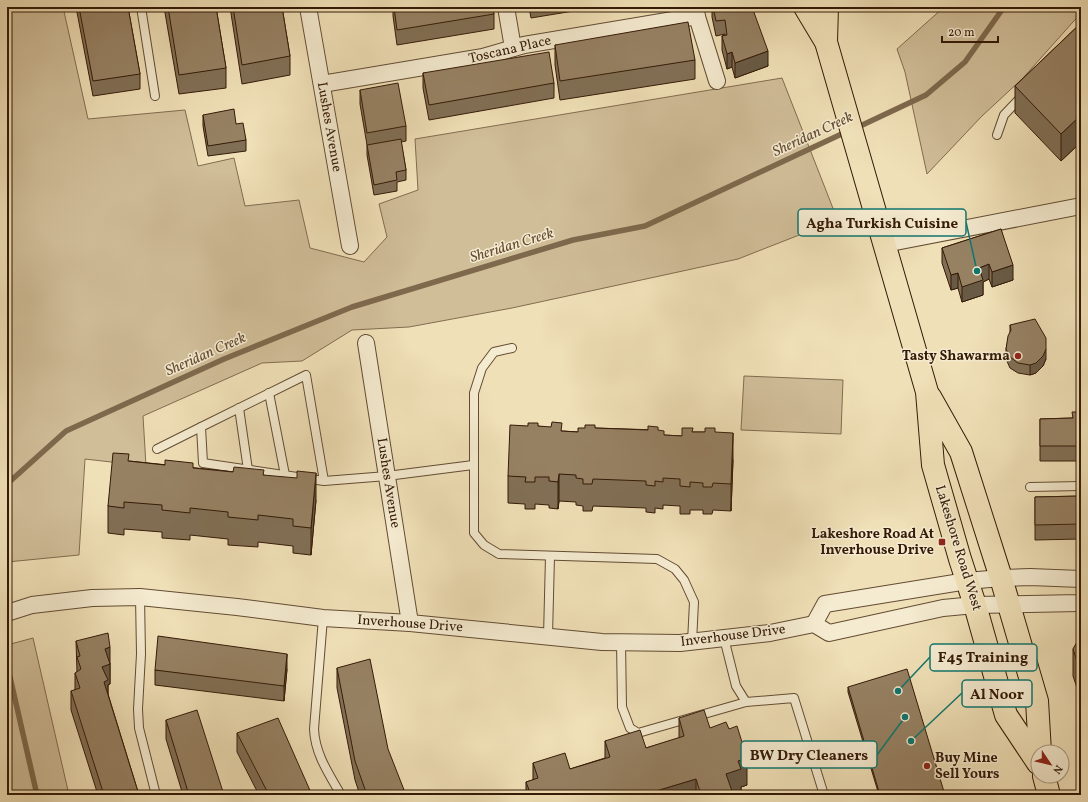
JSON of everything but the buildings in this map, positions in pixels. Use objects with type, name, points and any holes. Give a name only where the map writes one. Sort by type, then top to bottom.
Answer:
[{"type":"main road","name":"Lakeshore Road West","points":[[805,7],[826,42],[885,244],[927,392],[933,465],[1006,715],[1030,751]]},
{"type":"main road","name":"Lakeshore Road West","points":[[826,42],[827,7]]},
{"type":"main road","name":"Lakeshore Road West","points":[[927,392],[961,452],[1001,578],[1037,701],[1040,744]]},
{"type":"main road","points":[[1046,784],[1049,795]]},
{"type":"street","name":"Lushes Avenue","points":[[308,7],[350,246]]},
{"type":"street","points":[[506,7],[513,48]]},
{"type":"street","name":"Toscana Place","points":[[322,84],[483,57],[513,48],[696,12]]},
{"type":"street","points":[[696,12],[717,81]]},
{"type":"street","points":[[885,244],[1081,206]]},
{"type":"street","name":"Lushes Avenue","points":[[366,343],[410,622]]},
{"type":"street","points":[[1081,579],[1030,577],[968,581],[824,604],[814,624],[830,633],[944,608],[975,605],[1081,602]]},
{"type":"street","name":"Inverhouse Drive","points":[[11,611],[32,606],[92,598],[140,597],[323,618],[410,622],[602,642],[692,642],[770,633],[814,624]]},
{"type":"lane","points":[[140,7],[155,96]]},
{"type":"lane","points":[[997,135],[1004,114],[1030,88]]},
{"type":"lane","points":[[512,348],[494,352],[482,368],[474,393],[474,533],[484,545],[499,554],[657,559],[675,569],[684,580],[694,602],[692,642]]},
{"type":"lane","points":[[157,449],[306,375],[324,480]]},
{"type":"lane","points":[[269,393],[285,475]]},
{"type":"lane","points":[[239,408],[248,470]]},
{"type":"lane","points":[[201,427],[203,463],[248,470],[324,480],[387,476],[473,465]]},
{"type":"lane","points":[[1030,487],[1081,486]]},
{"type":"lane","points":[[548,636],[550,556]]},
{"type":"lane","points":[[140,597],[142,650],[138,709],[139,728],[156,795]]},
{"type":"lane","points":[[323,618],[314,738],[316,747],[324,765],[341,795]]},
{"type":"lane","points":[[724,638],[736,686],[746,702]]},
{"type":"lane","points":[[622,642],[622,707],[630,728],[638,733],[746,702],[794,698],[824,795]]},
{"type":"shaded area","points":[[7,7],[63,7],[88,119],[185,110],[198,166],[234,158],[245,206],[299,200],[310,248],[364,262],[387,237],[379,204],[418,190],[415,139],[782,78],[836,216],[812,230],[738,259],[512,308],[409,327],[352,330],[302,361],[262,363],[143,416],[146,466],[85,459],[79,555],[7,562]]},
{"type":"shaded area","points":[[944,7],[1081,7],[1081,13],[1023,78],[982,116],[927,174],[905,72],[897,49]]},
{"type":"shaded area","points":[[744,376],[843,380],[841,434],[741,430]]},
{"type":"shaded area","points":[[33,638],[69,795],[7,795],[7,645]]},
{"type":"waterway","name":"Sheridan Creek","points":[[856,128],[926,95],[965,62],[1004,7]]},
{"type":"waterway","name":"Sheridan Creek","points":[[7,484],[66,431],[224,359],[352,307],[573,240],[645,226],[848,131]]},
{"type":"waterway","name":"Sheridan Creek","points":[[7,664],[37,795]]},
{"type":"place","name":"Agha Turkish Cuisine","points":[[977,271]]},
{"type":"place","name":"Tasty Shawarma","points":[[1018,356]]},
{"type":"place","name":"Lakeshore Road At Inverhouse Drive","points":[[942,542]]},
{"type":"place","name":"F45 Training","points":[[898,691]]},
{"type":"place","name":"BW Dry Cleaners","points":[[905,717]]},
{"type":"place","name":"Al Noor","points":[[911,741]]},
{"type":"place","name":"Buy Mine Sell Yours","points":[[927,766]]}]
